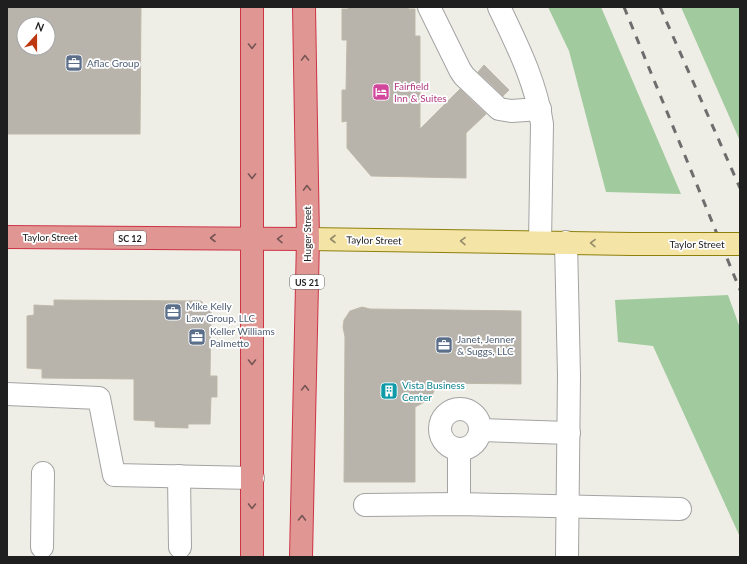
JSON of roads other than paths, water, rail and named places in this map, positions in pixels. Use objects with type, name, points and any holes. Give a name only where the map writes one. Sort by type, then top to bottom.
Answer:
[{"type":"highway","points":[[252,7],[252,557]]},
{"type":"highway","name":"Huger Street","points":[[301,557],[308,239],[304,7]]},
{"type":"highway","name":"Taylor Street","points":[[7,237],[308,239]]},
{"type":"main road","name":"Taylor Street","points":[[308,239],[632,244],[740,244]]},
{"type":"lane","points":[[429,7],[464,76],[496,107],[507,111],[540,109]]},
{"type":"lane","points":[[499,7],[521,53],[531,78],[540,109],[542,124],[540,242]]},
{"type":"lane","points":[[566,242],[569,376],[567,557]]},
{"type":"lane","points":[[7,394],[100,398],[114,474],[253,478]]},
{"type":"lane","points":[[454,410],[467,410],[473,413],[477,418],[481,430],[476,442],[466,449],[459,450],[452,448],[442,439],[440,425],[448,414],[454,410]]},
{"type":"lane","points":[[481,430],[568,433]]},
{"type":"lane","points":[[459,450],[459,504]]},
{"type":"lane","points":[[42,473],[42,547]]},
{"type":"lane","points":[[179,476],[180,547]]},
{"type":"lane","points":[[365,505],[568,505],[680,509]]},
{"type":"railway","points":[[624,7],[740,290]]},
{"type":"railway","points":[[660,7],[740,188]]},
{"type":"place","name":"Aflac Group","points":[[74,63]]},
{"type":"place","name":"Fairfield Inn & Suites","points":[[381,92]]},
{"type":"place","name":"Mike Kelly Law Group, LLC","points":[[173,312]]},
{"type":"place","name":"Keller Williams Palmetto","points":[[197,337]]},
{"type":"place","name":"Janet, Jenner & Suggs, LLC","points":[[444,345]]},
{"type":"place","name":"Vista Business Center","points":[[389,391]]}]
